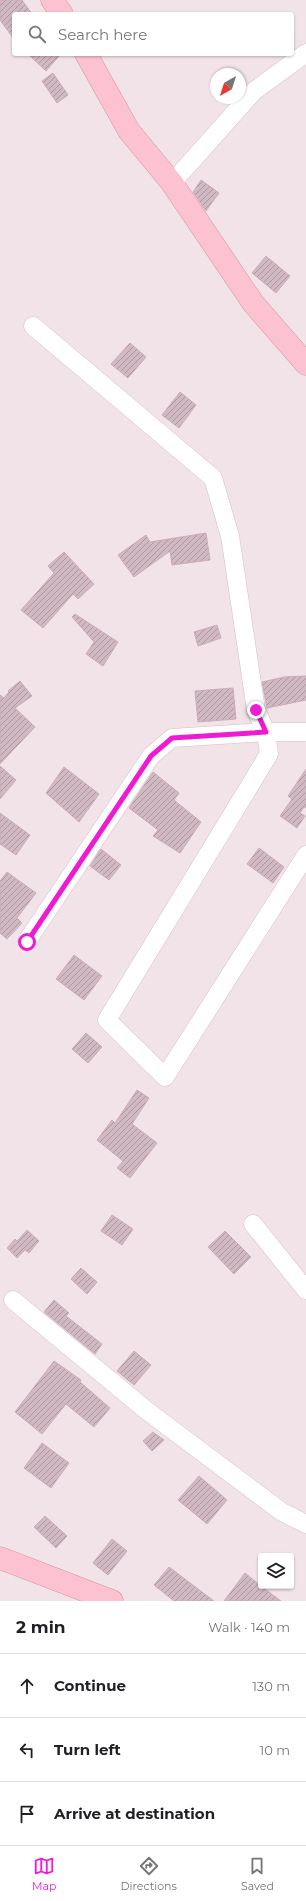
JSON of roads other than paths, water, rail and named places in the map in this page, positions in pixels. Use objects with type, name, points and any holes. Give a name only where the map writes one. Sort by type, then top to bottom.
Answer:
[{"type":"street","points":[[52,0],[61,12]]},
{"type":"street","points":[[172,183],[254,91],[306,53]]},
{"type":"street","points":[[87,56],[129,131],[172,183],[253,303],[306,364]]},
{"type":"street","points":[[33,326],[213,478],[230,536],[256,710],[266,732],[269,754],[107,1020],[165,1077],[306,855]]},
{"type":"street","points":[[27,942],[151,756],[172,738],[266,732],[306,732]]},
{"type":"street","points":[[253,1224],[306,1290]]},
{"type":"street","points":[[13,1300],[146,1410],[282,1512],[306,1524]]},
{"type":"street","points":[[0,1558],[112,1601]]}]
